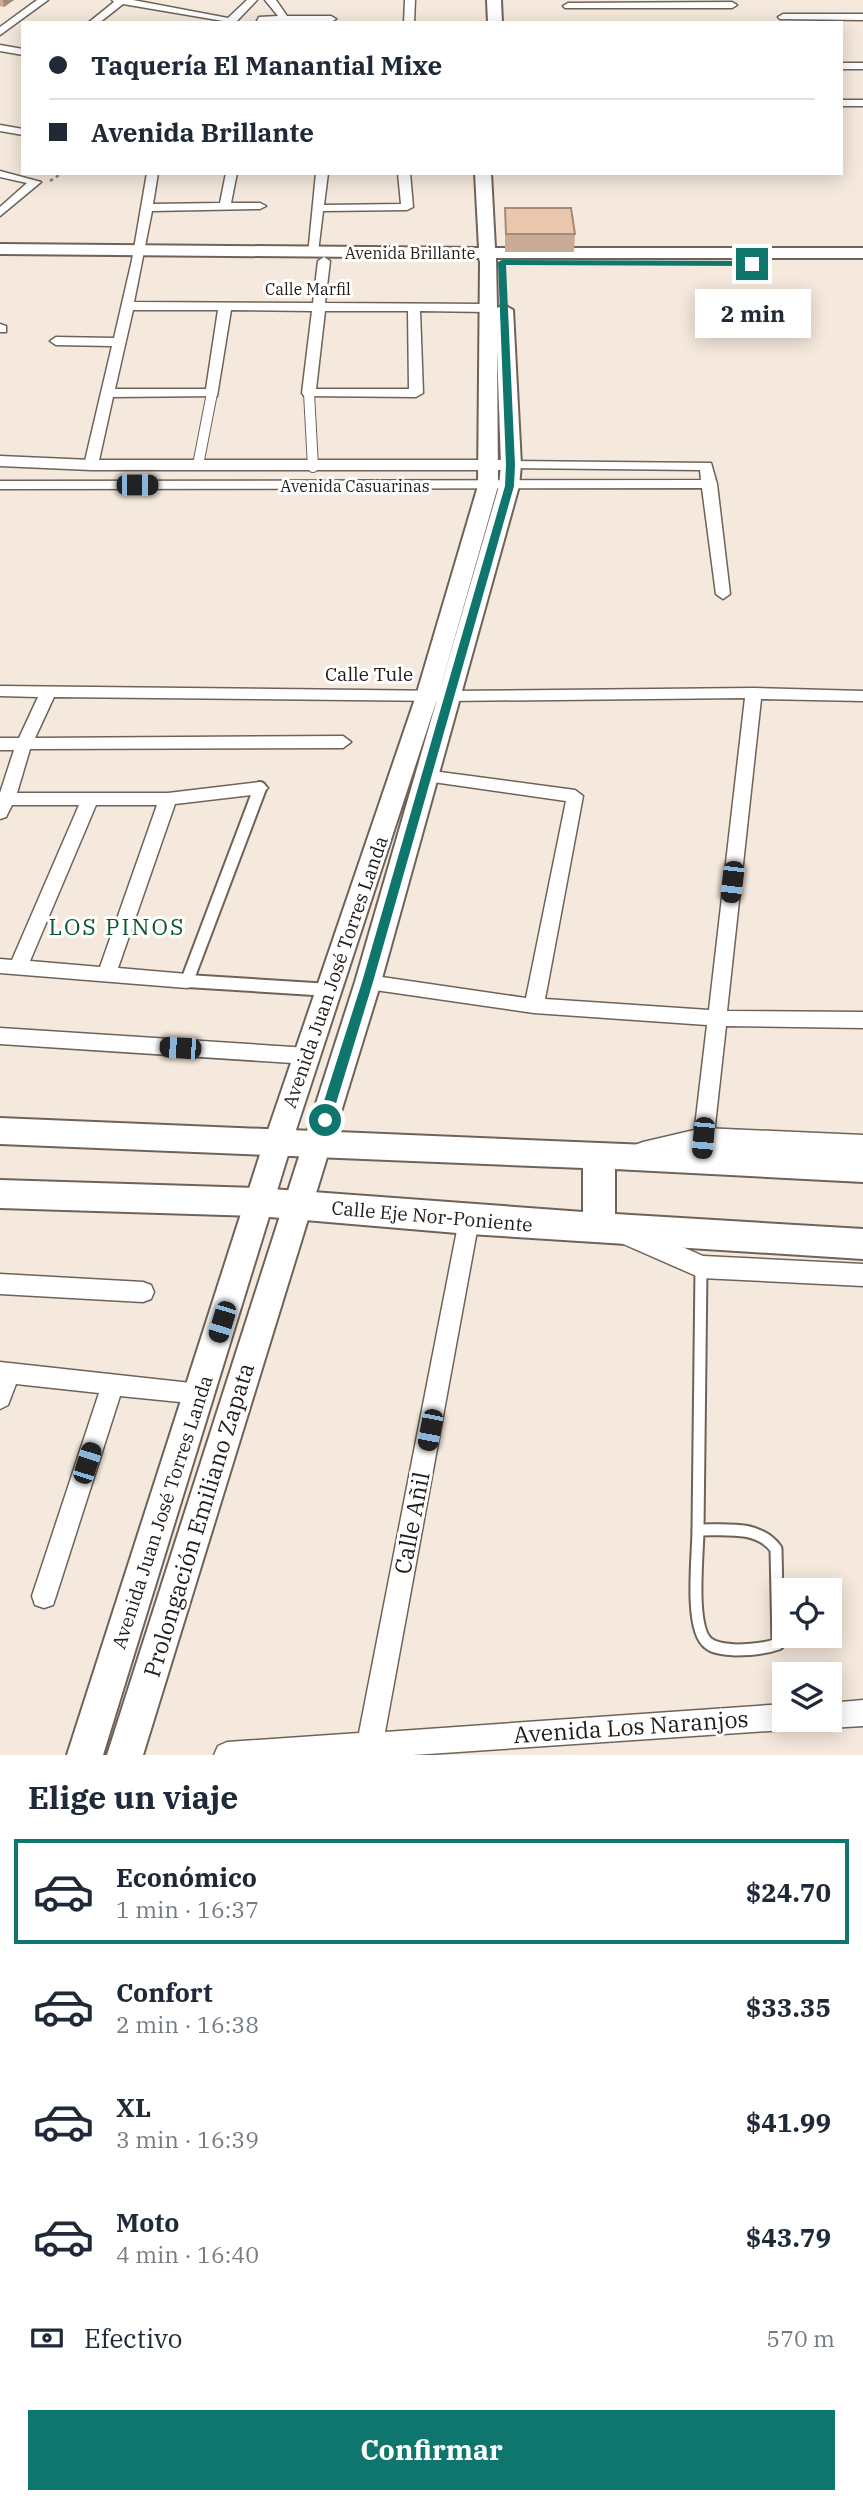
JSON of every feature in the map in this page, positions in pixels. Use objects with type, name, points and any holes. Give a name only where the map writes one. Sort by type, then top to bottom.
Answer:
[{"type":"main road","points":[[480,0],[481,21]]},
{"type":"main road","points":[[494,0],[495,21]]},
{"type":"main road","name":"Avenida Juan José Torres Landa","points":[[85,1755],[258,1202],[437,696],[499,476],[494,258],[483,175]]},
{"type":"main road","name":"Avenida Juan José Torres Landa","points":[[499,175],[488,308],[499,476]]},
{"type":"main road","name":"Avenida Brillante","points":[[0,249],[139,256]]},
{"type":"main road","name":"Avenida Brillante","points":[[494,258],[863,253]]},
{"type":"main road","name":"Avenida Brillante","points":[[0,259],[318,256],[863,264]]},
{"type":"main road","name":"Avenida Juan José Torres Landa","points":[[298,1205],[368,982],[425,776],[437,696]]},
{"type":"main road","points":[[0,1131],[613,1155],[702,1149],[863,1168]]},
{"type":"main road","points":[[609,1229],[613,1155]]},
{"type":"main road","name":"Calle Eje Nor-Poniente","points":[[0,1194],[258,1202],[469,1220],[863,1244]]},
{"type":"main road","name":"Prolongación Emiliano Zapata","points":[[125,1755],[298,1205]]},
{"type":"street","points":[[0,32],[43,0]]},
{"type":"street","points":[[95,21],[120,0],[224,21]]},
{"type":"street","points":[[230,21],[252,0]]},
{"type":"street","points":[[270,0],[284,19]]},
{"type":"street","points":[[408,21],[410,0]]},
{"type":"street","points":[[568,7],[681,3],[732,5]]},
{"type":"street","points":[[782,16],[862,13]]},
{"type":"street","points":[[262,21],[331,17]]},
{"type":"street","points":[[0,48],[21,52]]},
{"type":"street","points":[[843,66],[863,66]]},
{"type":"street","points":[[843,103],[863,103]]},
{"type":"street","points":[[0,128],[21,132]]},
{"type":"street","points":[[0,174],[35,182],[0,213]]},
{"type":"street","points":[[91,465],[110,393],[139,256],[153,175]]},
{"type":"street","points":[[225,206],[232,175]]},
{"type":"street","points":[[313,467],[309,393],[318,306],[318,208],[322,175]]},
{"type":"street","points":[[318,208],[407,207],[404,175]]},
{"type":"street","points":[[146,208],[260,206]]},
{"type":"street","name":"Calle Marfil","points":[[128,306],[488,308]]},
{"type":"street","points":[[198,465],[225,306]]},
{"type":"street","points":[[309,393],[416,393],[414,308]]},
{"type":"street","points":[[55,341],[120,342]]},
{"type":"street","points":[[110,393],[212,393]]},
{"type":"street","points":[[1,486],[5,461]]},
{"type":"street","name":"Avenida Casuarinas","points":[[1,486],[499,476],[706,466],[710,484],[499,476],[313,467],[91,465],[5,461]]},
{"type":"street","points":[[710,484],[723,594]]},
{"type":"street","name":"Calle Tule","points":[[0,691],[437,696],[754,693],[863,696]]},
{"type":"street","points":[[48,693],[24,744],[2,804],[168,799],[260,788],[187,981]]},
{"type":"street","points":[[754,693],[702,1149],[863,1145]]},
{"type":"street","points":[[0,744],[343,742]]},
{"type":"street","points":[[425,776],[575,796],[534,1006]]},
{"type":"street","points":[[106,976],[168,799]]},
{"type":"street","points":[[90,800],[9,967],[331,990]]},
{"type":"street","points":[[368,982],[534,1006],[716,1018],[863,1020]]},
{"type":"street","points":[[0,1036],[308,1056]]},
{"type":"street","name":"Calle Añil","points":[[370,1750],[469,1220]]},
{"type":"street","points":[[609,1229],[701,1267],[863,1275]]},
{"type":"street","points":[[0,1284],[144,1292]]},
{"type":"street","points":[[0,1398],[4,1372],[200,1394]]},
{"type":"street","points":[[44,1596],[113,1384]]},
{"type":"street","points":[[842,1714],[863,1713]]},
{"type":"street","name":"Avenida Los Naranjos","points":[[227,1755],[370,1750],[772,1718]]},
{"type":"lane","points":[[698,1530],[760,1534],[773,1542],[776,1549],[778,1644],[762,1650],[715,1648],[706,1642],[697,1618],[698,1530],[701,1267]]},
{"type":"building","points":[[505,208],[571,208],[575,234],[506,234]]},
{"type":"district","name":"LOS PINOS","points":[[117,927]]},
{"type":"route","points":[[325,1120],[368,982],[447,696],[509,486],[511,465],[502,262],[752,264]]}]
